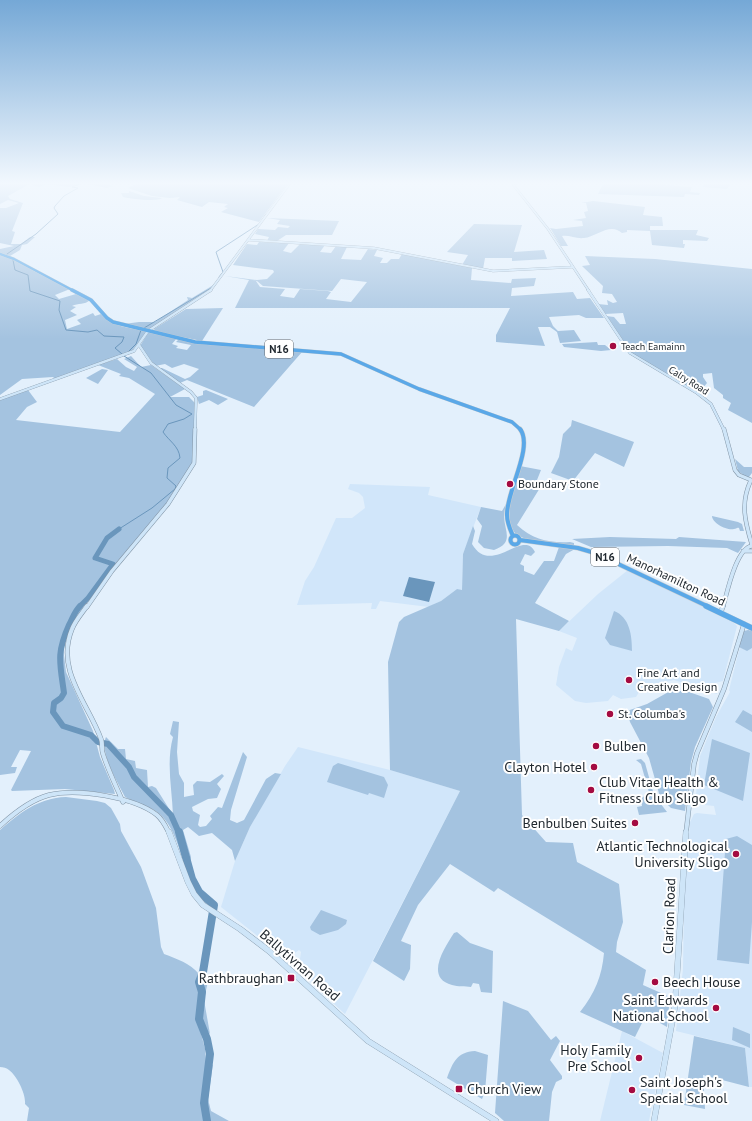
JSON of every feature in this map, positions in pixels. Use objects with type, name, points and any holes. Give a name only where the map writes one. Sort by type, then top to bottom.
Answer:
[{"type":"highway","name":"N16","points":[[0,254],[14,259],[91,300],[110,320],[148,331]]},
{"type":"highway","name":"Manorhamilton Road","points":[[148,331],[195,342],[341,354],[419,389],[515,424],[522,432],[525,439],[508,506],[507,519],[513,536],[518,537],[520,540],[578,548],[595,553],[752,628]]},
{"type":"street","points":[[0,399],[134,351],[139,346],[148,331],[213,289],[253,234]]},
{"type":"street","name":"Calry Road","points":[[551,234],[630,353],[697,393],[711,404],[723,428],[735,470],[739,475],[751,480]]},
{"type":"street","points":[[249,240],[374,248],[493,271],[572,267]]},
{"type":"street","points":[[123,802],[101,748],[102,739],[90,719],[70,673],[66,650],[68,635],[72,628],[112,571],[137,544],[183,483],[195,457],[196,398],[191,392],[151,363],[141,346],[139,346]]},
{"type":"street","points":[[721,612],[733,571],[742,551],[752,545],[745,520],[743,505],[745,491],[751,480]]},
{"type":"street","points":[[742,551],[752,551]]},
{"type":"street","name":"Clarion Road","points":[[654,1121],[668,1052],[675,1006],[681,939],[684,846],[694,764],[697,753],[724,689],[744,624]]},
{"type":"street","name":"Ballytivnan Road","points":[[0,826],[36,799],[47,795],[68,792],[90,794],[137,805],[158,815],[172,843],[184,876],[199,901],[208,909],[269,951],[368,1040],[396,1061],[433,1081],[493,1119]]},
{"type":"shaded area","points":[[0,234],[14,234],[11,244],[21,244],[30,237],[35,237],[27,244],[22,245],[20,250],[10,256],[34,271],[70,289],[55,295],[59,299],[76,294],[90,300],[86,303],[72,306],[76,307],[70,311],[77,315],[65,320],[67,329],[81,324],[77,320],[93,313],[95,316],[101,314],[110,322],[128,328],[147,331],[132,351],[55,379],[53,377],[22,379],[0,395],[0,249],[14,246],[0,243]]},
{"type":"shaded area","points":[[256,234],[332,234],[286,235],[277,241],[267,241],[269,237]]},
{"type":"shaded area","points":[[464,234],[519,234],[514,252],[544,250],[547,259],[512,261],[512,258],[485,258],[483,269],[462,265],[468,255],[447,252]]},
{"type":"shaded area","points":[[554,234],[595,234],[584,238],[562,236],[568,246],[561,246]]},
{"type":"shaded area","points":[[650,234],[696,234],[709,238],[707,241],[683,240],[683,244],[685,244],[684,248],[652,245]]},
{"type":"shaded area","points":[[259,242],[289,243],[283,251],[291,253],[300,244],[325,245],[320,252],[331,253],[336,246],[347,247],[341,259],[361,260],[368,249],[377,250],[374,256],[383,258],[380,263],[387,263],[391,259],[399,259],[402,254],[472,268],[471,280],[511,283],[512,279],[536,278],[534,286],[512,288],[511,296],[573,292],[577,299],[590,298],[604,318],[586,318],[579,315],[549,317],[553,326],[558,331],[574,330],[581,341],[560,343],[557,332],[550,327],[538,327],[545,346],[496,342],[496,335],[510,308],[235,308],[249,280],[225,276],[257,280],[267,279],[274,272],[273,270],[233,265],[247,244],[257,245]],"holes":[[[341,279],[367,282],[351,302],[326,299],[331,292],[328,291],[300,289],[294,298],[280,296],[285,289],[260,287],[256,281],[252,280],[257,281],[263,286],[332,291]]]},
{"type":"shaded area","points":[[585,256],[655,259],[752,269],[752,423],[728,410],[731,403],[723,398],[723,395],[714,388],[712,373],[703,374],[703,377],[707,383],[699,393],[631,353],[606,316],[614,317],[620,324],[626,324],[623,313],[605,314],[598,304],[608,305],[607,300],[613,303],[617,302],[612,294],[602,293],[603,286],[582,266],[590,265]]},
{"type":"shaded area","points":[[215,284],[211,290],[148,330],[124,324],[155,322],[188,300],[187,297],[192,298]]},
{"type":"shaded area","points":[[223,308],[202,341],[156,332],[154,329],[186,309]]},
{"type":"shaded area","points":[[150,332],[177,338],[172,344],[178,346],[176,348],[187,350],[191,345],[176,342],[179,339],[302,352],[254,407],[187,380],[180,383],[158,368],[162,368],[185,379],[190,377],[199,369],[184,364],[172,368],[165,364],[155,366],[140,346]]},
{"type":"shaded area","points":[[597,342],[598,345],[605,345],[611,350],[601,351],[564,347],[562,344]]},
{"type":"shaded area","points":[[131,356],[141,367],[151,365],[185,389],[170,397],[189,397],[195,403],[193,463],[167,504],[110,571],[69,628],[63,647],[66,672],[93,731],[100,757],[115,794],[65,789],[12,791],[11,790],[31,751],[20,750],[11,767],[17,767],[15,773],[0,775],[0,400],[28,390],[37,402],[27,407],[16,420],[120,432],[155,394],[129,378],[119,376],[121,374],[98,365],[117,359],[126,367],[134,371],[137,367],[124,359]]},
{"type":"shaded area","points":[[102,369],[108,370],[98,384],[86,378]]},
{"type":"shaded area","points":[[206,390],[228,399],[218,405],[209,400],[199,404],[197,397],[203,395],[203,391]]},
{"type":"shaded area","points":[[572,420],[634,442],[624,467],[595,453],[573,481],[551,473],[559,457],[563,434],[571,426]]},
{"type":"shaded area","points":[[735,459],[744,467],[752,467],[752,473],[749,477],[746,477],[738,471]]},
{"type":"shaded area","points":[[520,466],[541,470],[537,480],[543,483],[517,525],[529,534],[542,540],[570,542],[574,543],[574,546],[531,540],[519,536],[513,530],[510,523],[510,503]]},
{"type":"shaded area","points":[[350,484],[430,487],[428,495],[481,507],[463,554],[462,591],[457,589],[441,601],[429,607],[380,601],[376,609],[371,609],[372,603],[297,605],[305,581],[314,567],[336,518],[352,518],[365,508],[363,497],[359,493],[348,489]]},
{"type":"shaded area","points":[[506,504],[504,517],[507,536],[504,544],[494,550],[484,548],[478,542],[482,526],[477,519],[481,507],[502,511]]},
{"type":"shaded area","points":[[712,516],[738,522],[742,524],[744,531],[740,531],[739,528],[724,528],[714,521]]},
{"type":"shaded area","points":[[473,526],[475,531],[472,544],[480,553],[488,556],[497,555],[523,545],[530,546],[535,552],[531,556],[525,554],[520,564],[524,566],[524,571],[534,575],[544,561],[554,561],[559,547],[575,549],[566,554],[535,603],[569,621],[559,631],[516,619],[522,815],[546,842],[573,843],[577,862],[619,884],[623,922],[617,942],[616,952],[646,970],[643,985],[670,997],[667,1027],[646,1015],[635,1037],[580,1012],[590,998],[597,984],[602,969],[604,953],[498,888],[494,892],[450,864],[418,905],[401,941],[411,945],[410,969],[404,981],[373,961],[460,791],[390,770],[388,662],[399,622],[404,617],[441,601],[457,589],[462,590],[463,554]]},
{"type":"shaded area","points":[[610,537],[676,539],[679,537],[746,542],[738,553],[727,548],[668,546],[591,547],[572,539]]},
{"type":"shaded area","points":[[628,570],[729,618],[737,626],[723,681],[715,683],[714,687],[717,694],[674,680],[647,686],[639,692],[636,697],[621,699],[613,695],[608,701],[586,703],[575,701],[556,685],[559,667],[566,648],[572,651],[577,638],[559,631],[598,594]]},
{"type":"shaded area","points":[[409,577],[435,582],[429,602],[403,596]]},
{"type":"shaded area","points":[[614,611],[627,622],[631,633],[632,651],[610,645],[605,638]]},
{"type":"shaded area","points":[[748,630],[752,631],[752,1087],[749,1087],[745,1048],[676,1031],[683,969],[684,901],[690,822],[694,814],[697,813],[716,815],[714,806],[695,804],[700,756],[716,717],[730,692],[729,690],[738,654],[745,632]]},
{"type":"shaded area","points":[[744,631],[752,631],[752,648],[747,651],[739,647]]},
{"type":"shaded area","points":[[672,690],[689,692],[709,699],[713,707],[695,747],[691,762],[685,811],[671,808],[660,797],[649,758],[630,722],[627,711],[647,704]]},
{"type":"shaded area","points":[[743,710],[752,715],[752,732],[735,722]]},
{"type":"shaded area","points":[[173,721],[179,722],[177,752],[179,774],[184,783],[184,797],[194,795],[193,785],[197,781],[210,782],[222,774],[224,776],[217,784],[221,789],[217,798],[208,799],[192,807],[193,811],[200,815],[198,825],[200,827],[206,826],[212,819],[210,816],[218,807],[222,808],[243,752],[247,757],[231,810],[230,820],[237,823],[244,820],[266,779],[275,773],[281,774],[250,827],[235,861],[232,850],[212,833],[199,836],[188,827],[183,830],[191,857],[190,866],[186,869],[178,844],[166,821],[154,810],[125,797],[110,767],[105,751],[106,737],[118,749],[125,749],[126,759],[135,761],[136,768],[147,770],[148,787],[152,786],[156,788],[173,815],[170,756],[173,737],[170,734]]},
{"type":"shaded area","points":[[712,739],[750,753],[743,801],[704,785]]},
{"type":"shaded area","points":[[298,747],[390,770],[460,791],[345,1014],[312,984],[311,972],[302,965],[300,959],[301,952],[299,950],[295,953],[287,953],[274,944],[270,946],[221,907],[235,861],[250,827],[285,766]]},
{"type":"shaded area","points":[[641,759],[645,763],[654,795],[667,812],[639,815],[637,807],[642,806],[641,799],[634,800],[633,798],[650,796],[641,764],[636,760]]},
{"type":"shaded area","points":[[338,763],[384,777],[388,785],[384,798],[369,793],[368,795],[327,782],[333,766]]},
{"type":"shaded area","points":[[66,797],[97,801],[105,803],[111,808],[120,824],[121,831],[141,867],[156,908],[161,947],[164,954],[192,967],[199,974],[199,988],[204,982],[208,981],[204,1000],[210,1034],[198,1022],[205,1049],[207,1072],[213,1064],[208,1099],[211,1111],[229,1121],[27,1121],[29,1108],[25,1104],[24,1095],[15,1076],[9,1070],[0,1067],[0,830],[22,812],[38,803]]},
{"type":"shaded area","points":[[737,836],[752,845],[752,922],[749,964],[717,960],[726,839]]},
{"type":"shaded area","points":[[321,910],[347,920],[346,924],[338,930],[320,935],[311,930],[310,927]]},
{"type":"shaded area","points":[[457,932],[470,943],[493,951],[492,993],[481,992],[479,984],[473,983],[471,987],[452,985],[444,981],[439,976],[438,969],[442,954],[454,933]]},
{"type":"shaded area","points":[[503,1001],[528,1011],[551,1040],[556,1036],[560,1041],[550,1060],[562,1076],[562,1079],[556,1082],[552,1092],[549,1121],[504,1121],[495,1113]]},
{"type":"shaded area","points":[[733,1027],[750,1034],[750,1048],[732,1040]]},
{"type":"shaded area","points":[[622,1031],[663,1053],[649,1121],[600,1121]]},
{"type":"shaded area","points":[[694,1036],[745,1048],[749,1087],[703,1075],[705,1109],[684,1105]]},
{"type":"shaded area","points":[[475,1051],[488,1055],[485,1092],[482,1099],[447,1078],[456,1059],[464,1053]]},
{"type":"waterway","points":[[7,254],[36,234]]},
{"type":"waterway","points":[[219,277],[223,272],[216,252],[243,234]]},
{"type":"waterway","points":[[13,260],[15,270],[28,275],[30,291],[60,301],[59,310],[66,330],[88,332],[97,330],[104,336],[124,337],[122,342],[115,348],[122,354]]},
{"type":"waterway","points":[[144,328],[211,288]]},
{"type":"waterway","points":[[128,352],[136,344],[141,330]]},
{"type":"waterway","points":[[119,529],[152,508],[175,489],[176,486],[167,478],[168,468],[180,458],[178,450],[163,432],[168,424],[184,419],[192,414],[176,405],[151,373],[124,356]]},
{"type":"waterway","points":[[80,606],[88,598],[113,564],[95,558],[107,538],[119,529]]},
{"type":"waterway","points":[[80,606],[69,625],[62,644],[60,659],[64,693],[61,698],[54,703],[53,712],[63,726],[91,735],[98,742],[108,744],[129,767],[134,777],[171,815],[179,833]]},
{"type":"waterway","points":[[179,832],[192,879],[199,892],[214,905],[203,972],[199,982],[202,992],[199,1019],[207,1039],[210,1054],[204,1103],[207,1121]]},
{"type":"place","name":"Teach Eamainn","points":[[613,346]]},
{"type":"place","name":"Boundary Stone","points":[[510,484]]},
{"type":"place","name":"Fine Art and Creative Design","points":[[629,680]]},
{"type":"place","name":"St. Columba's","points":[[610,714]]},
{"type":"place","name":"Bulben","points":[[596,746]]},
{"type":"place","name":"Clayton Hotel","points":[[594,767]]},
{"type":"place","name":"Club Vitae Health & Fitness Club Sligo","points":[[591,790]]},
{"type":"place","name":"Benbulben Suites","points":[[635,823]]},
{"type":"place","name":"Atlantic Technological University Sligo","points":[[736,854]]},
{"type":"place","name":"Rathbraughan","points":[[291,978]]},
{"type":"place","name":"Beech House","points":[[655,982]]},
{"type":"place","name":"Saint Edwards National School","points":[[716,1008]]},
{"type":"place","name":"Holy Family Pre School","points":[[639,1058]]},
{"type":"place","name":"Church View","points":[[459,1089]]},
{"type":"place","name":"Saint Joseph's Special School","points":[[632,1090]]}]
